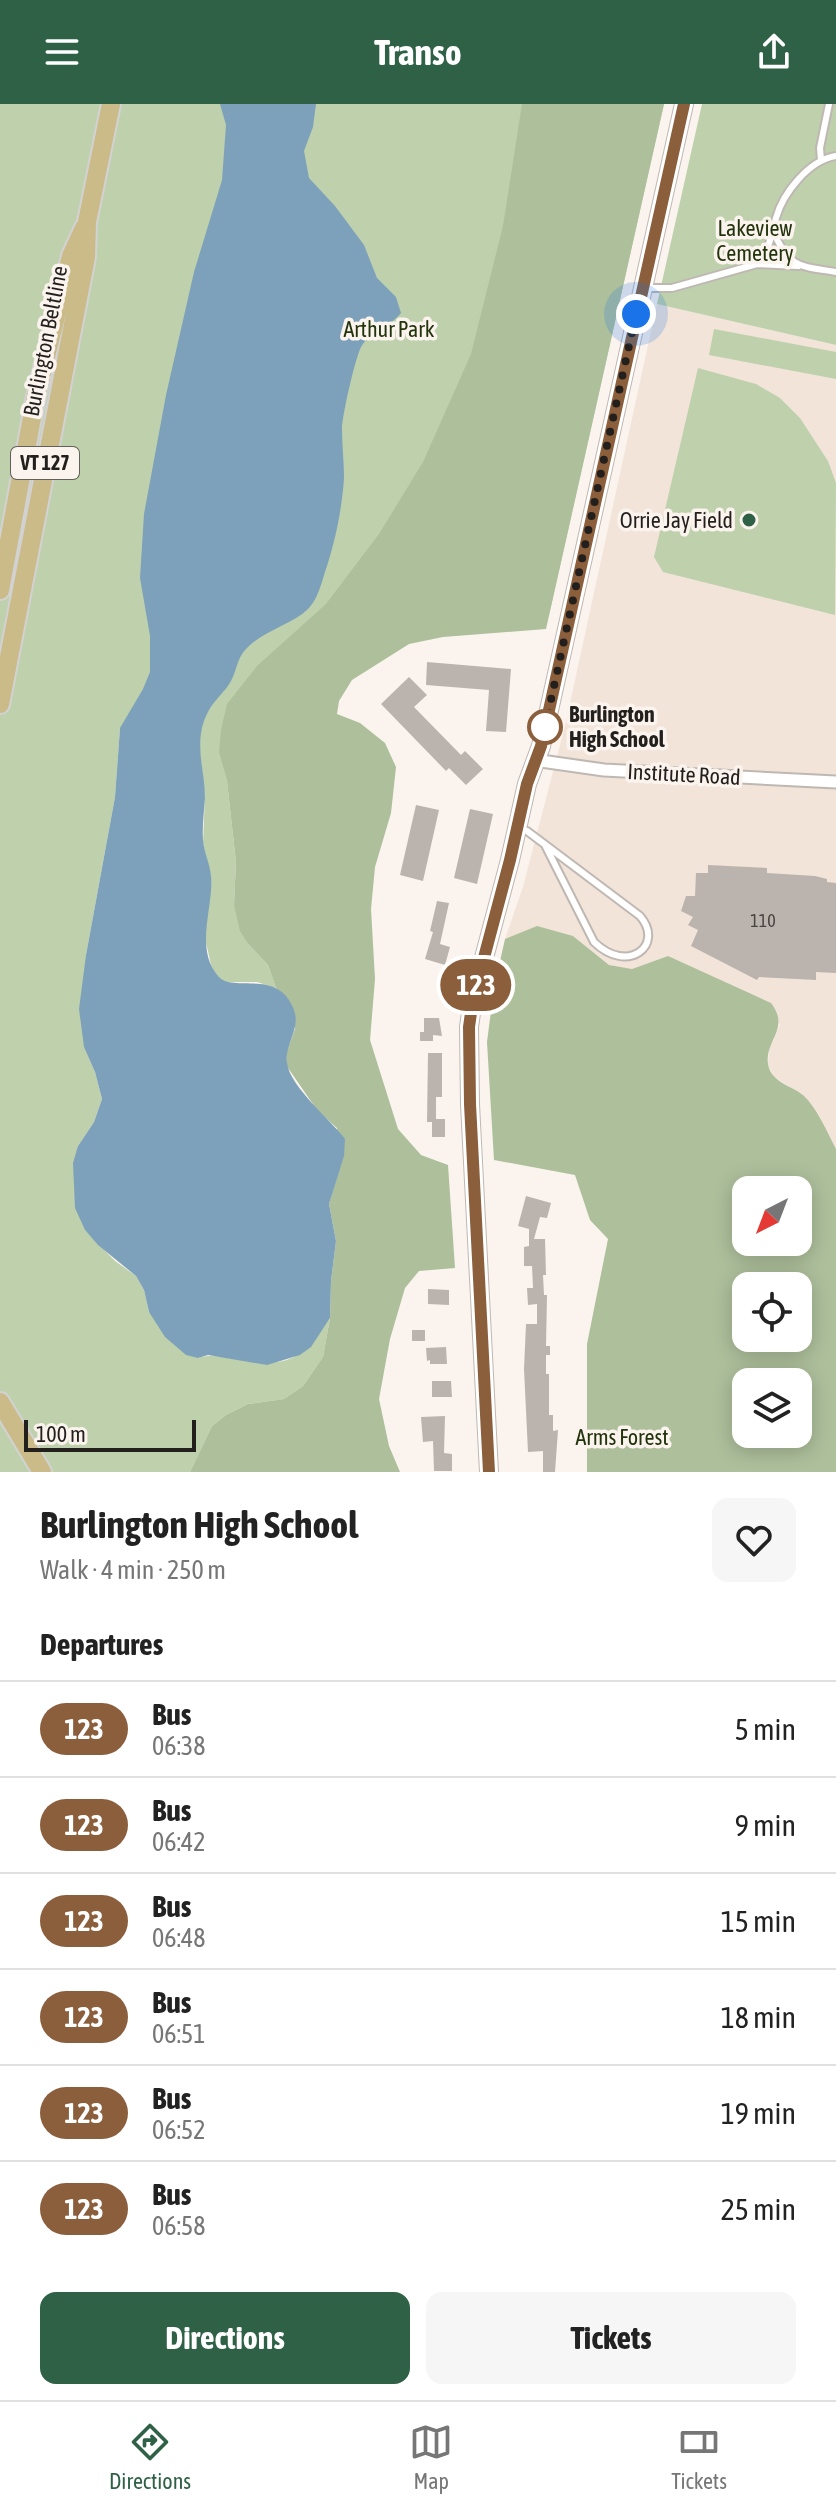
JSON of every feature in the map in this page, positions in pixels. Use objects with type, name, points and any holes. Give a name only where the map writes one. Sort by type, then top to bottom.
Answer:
[{"type":"main road","name":"Burlington Beltline","points":[[0,704],[86,257],[87,222],[111,104]]},
{"type":"main road","points":[[489,1472],[470,1104],[469,1027],[482,960],[534,760],[541,746],[684,104]]},
{"type":"main road","name":"Burlington Beltline","points":[[0,590],[36,396],[71,256],[87,222]]},
{"type":"main road","points":[[0,1402],[42,1472]]},
{"type":"street","name":"Institute Road","points":[[534,760],[604,770],[836,782]]},
{"type":"lane","points":[[821,160],[820,148],[829,104]]},
{"type":"lane","points":[[757,264],[764,256],[788,194],[821,160],[836,156]]},
{"type":"lane","points":[[774,233],[782,249],[798,266]]},
{"type":"lane","points":[[642,287],[672,288],[757,264],[836,272]]},
{"type":"lane","points":[[527,831],[640,916],[646,923],[648,933],[645,945],[638,953],[615,957],[594,942],[546,847]]},
{"type":"shaded area","name":"Burlington High School","points":[[657,304],[836,345],[836,1149],[802,1094],[774,1077],[768,1065],[769,1050],[780,1024],[668,956],[632,969],[609,965],[573,936],[505,939],[523,887],[565,726]]},
{"type":"green space","name":"Arthur Park","points":[[0,104],[664,104],[549,615],[402,630],[220,754],[227,781],[236,862],[234,905],[249,945],[268,965],[276,988],[257,982],[220,980],[212,969],[205,938],[211,876],[203,843],[205,796],[200,752],[120,728],[115,797],[86,955],[84,1046],[102,1099],[94,1122],[78,1146],[85,1230],[115,1261],[136,1276],[144,1290],[149,1312],[198,1358],[216,1356],[253,1362],[280,1362],[301,1353],[330,1318],[323,1357],[303,1386],[284,1399],[248,1404],[226,1415],[212,1426],[190,1472],[0,1472]]},
{"type":"green space","points":[[522,104],[664,104],[546,629],[443,637],[409,644],[352,680],[339,701],[337,714],[360,723],[385,743],[396,767],[391,813],[375,867],[371,909],[375,979],[370,1040],[398,1129],[421,1155],[448,1165],[455,1268],[419,1271],[405,1288],[390,1339],[379,1399],[389,1446],[400,1472],[190,1472],[212,1426],[248,1404],[284,1399],[303,1386],[323,1357],[330,1318],[336,1241],[329,1204],[339,1170],[337,1128],[317,1110],[286,1065],[287,1051],[295,1029],[294,1011],[276,988],[268,965],[240,931],[234,905],[236,862],[227,781],[219,752],[227,704],[257,666],[326,604],[379,534],[423,462],[471,354],[503,226]]},
{"type":"green space","name":"Lakeview Cemetery","points":[[702,104],[836,104],[836,345],[657,304]]},
{"type":"green space","points":[[714,329],[836,352],[836,379],[709,355]]},
{"type":"green space","name":"Orrie Jay Field","points":[[698,368],[756,384],[780,398],[800,418],[828,461],[836,483],[835,615],[663,572],[654,557]]},
{"type":"green space","name":"Arms Forest","points":[[537,926],[573,936],[609,965],[632,969],[668,956],[771,1003],[778,1021],[769,1051],[771,1073],[808,1100],[836,1149],[836,1472],[587,1472],[587,1344],[608,1239],[590,1220],[575,1175],[494,1160],[487,1042],[494,988],[505,939]]},
{"type":"water","points":[[220,104],[316,104],[313,127],[304,151],[309,178],[364,245],[377,278],[396,297],[401,313],[365,341],[356,363],[343,422],[344,478],[340,514],[316,597],[300,615],[260,637],[246,649],[231,681],[209,710],[201,732],[205,798],[203,840],[211,876],[206,940],[211,965],[225,981],[267,985],[287,997],[296,1017],[287,1056],[290,1072],[303,1093],[345,1139],[344,1156],[329,1204],[336,1241],[330,1318],[311,1347],[300,1355],[267,1365],[208,1355],[198,1358],[186,1355],[165,1337],[149,1312],[144,1290],[136,1276],[98,1245],[85,1230],[75,1208],[73,1163],[78,1146],[94,1122],[102,1099],[84,1047],[79,1009],[115,797],[120,728],[150,672],[150,636],[140,578],[144,514],[166,395],[194,272],[222,180],[226,125]]},
{"type":"building","points":[[427,662],[511,669],[506,732],[486,731],[489,690],[426,685]]},
{"type":"building","points":[[409,677],[427,695],[414,707],[461,755],[465,751],[483,769],[466,785],[449,768],[446,771],[381,704]]},
{"type":"building","points":[[416,805],[439,810],[423,881],[400,875]]},
{"type":"building","points":[[470,809],[493,814],[477,884],[454,878]]},
{"type":"building","points":[[708,865],[767,868],[767,873],[815,876],[836,883],[836,973],[816,972],[816,980],[759,977],[757,980],[691,946],[698,930],[688,925],[693,917],[681,911],[686,896],[695,896],[696,873],[708,873]]},
{"type":"building","points":[[437,901],[449,903],[440,944],[450,947],[445,965],[425,959]]},
{"type":"building","points":[[424,1018],[439,1018],[442,1036],[433,1035],[433,1041],[420,1041]]},
{"type":"building","points":[[428,1053],[442,1053],[442,1097],[436,1097],[436,1119],[445,1119],[445,1137],[432,1137],[432,1122],[427,1122]]},
{"type":"building","points":[[526,1196],[551,1203],[547,1218],[540,1217],[534,1239],[545,1239],[546,1346],[550,1346],[550,1355],[546,1355],[546,1374],[549,1374],[549,1415],[553,1415],[553,1431],[558,1430],[555,1472],[543,1472],[543,1451],[528,1452],[524,1369],[526,1324],[537,1324],[537,1304],[528,1305],[527,1288],[533,1288],[532,1266],[524,1266],[524,1247],[529,1246],[529,1229],[518,1226]]},
{"type":"building","points":[[428,1289],[449,1290],[449,1305],[428,1304]]},
{"type":"building","points":[[412,1330],[425,1330],[425,1341],[412,1341]]},
{"type":"building","points":[[446,1347],[447,1364],[430,1364],[430,1360],[427,1361],[426,1348]]},
{"type":"building","points":[[432,1381],[451,1381],[452,1397],[432,1397]]},
{"type":"building","points":[[445,1416],[444,1453],[452,1454],[452,1471],[434,1471],[433,1441],[423,1442],[421,1417]]},
{"type":"bus line","name":"123","points":[[489,1472],[470,1104],[469,1027],[473,999],[527,784],[541,746],[684,104]]},
{"type":"place","name":"Orrie Jay Field","points":[[749,520]]},
{"type":"place","name":"Burlington High School","points":[[545,727]]},
{"type":"route","points":[[545,727],[636,314]]}]
